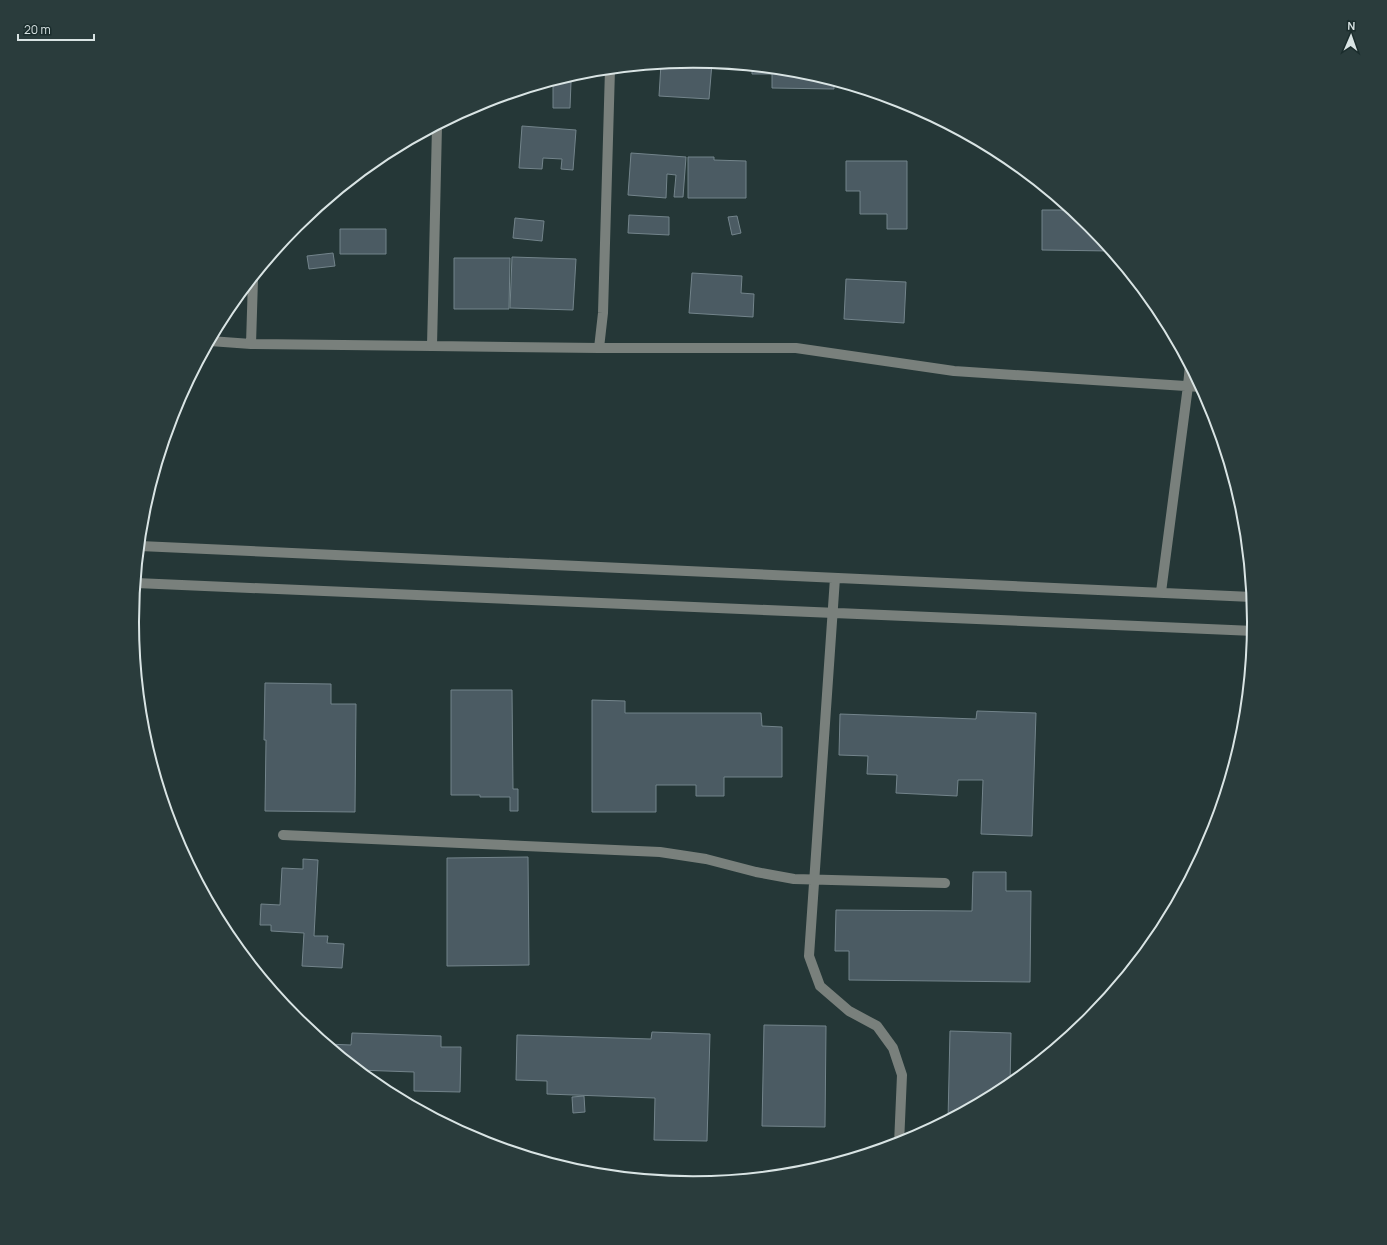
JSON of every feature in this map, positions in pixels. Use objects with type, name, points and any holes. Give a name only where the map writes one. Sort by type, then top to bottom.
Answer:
[{"type":"street","points":[[599,348],[604,313],[610,75]]},
{"type":"street","points":[[432,346],[437,131]]},
{"type":"street","points":[[251,344],[253,287]]},
{"type":"street","points":[[215,341],[251,344],[599,348],[796,348],[954,371],[1195,387]]},
{"type":"street","points":[[1161,592],[1189,374]]},
{"type":"street","points":[[145,546],[1247,597]]},
{"type":"street","points":[[835,578],[809,956],[820,986],[849,1011],[877,1026],[893,1048],[902,1075],[899,1138]]},
{"type":"street","points":[[140,583],[1248,631]]},
{"type":"street","points":[[283,834],[660,852],[706,859],[756,872],[794,879],[945,883]]},
{"type":"building","points":[[712,68],[709,99],[659,96],[661,69]]},
{"type":"building","points":[[752,71],[772,74],[752,74]]},
{"type":"building","points":[[772,74],[834,86],[834,89],[772,88]]},
{"type":"building","points":[[571,82],[570,108],[553,108],[553,86]]},
{"type":"building","points":[[522,126],[576,130],[573,170],[561,169],[562,159],[543,158],[542,169],[519,168]]},
{"type":"building","points":[[631,153],[686,157],[683,197],[674,197],[676,175],[667,174],[666,198],[628,195]]},
{"type":"building","points":[[688,157],[714,157],[714,160],[746,161],[746,198],[688,198]]},
{"type":"building","points":[[846,161],[907,161],[907,229],[887,229],[887,214],[860,214],[860,191],[846,191]]},
{"type":"building","points":[[1042,210],[1064,210],[1086,230],[1105,251],[1042,250]]},
{"type":"building","points":[[629,215],[669,217],[669,235],[628,233]]},
{"type":"building","points":[[737,216],[741,233],[732,235],[728,217]]},
{"type":"building","points":[[515,218],[544,221],[542,241],[513,238]]},
{"type":"building","points":[[340,229],[386,229],[386,254],[340,254]]},
{"type":"building","points":[[333,253],[335,266],[309,269],[307,256]]},
{"type":"building","points":[[512,257],[576,259],[573,310],[510,308]]},
{"type":"building","points":[[454,258],[510,258],[509,309],[454,309]]},
{"type":"building","points":[[692,273],[742,276],[741,293],[754,294],[753,317],[689,313]]},
{"type":"building","points":[[846,279],[906,282],[904,323],[844,319]]},
{"type":"building","points":[[265,683],[331,684],[331,704],[356,704],[355,812],[265,811]]},
{"type":"building","points":[[451,690],[512,690],[513,789],[518,789],[518,811],[510,811],[510,797],[451,795]]},
{"type":"building","points":[[592,700],[625,701],[625,713],[761,713],[762,726],[782,727],[782,777],[724,777],[724,796],[696,796],[696,785],[656,785],[656,812],[592,812]]},
{"type":"building","points":[[977,711],[1036,713],[1032,836],[981,834],[983,780],[958,780],[957,796],[896,793],[897,775],[867,774],[868,756],[839,755],[840,714],[976,719]]},
{"type":"building","points":[[528,857],[529,965],[447,966],[447,858]]},
{"type":"building","points":[[303,859],[318,860],[314,936],[328,936],[327,943],[344,944],[342,968],[302,966],[304,933],[271,931],[271,925],[260,925],[261,904],[280,905],[282,868],[303,869]]},
{"type":"building","points":[[973,872],[1006,872],[1006,891],[1031,891],[1030,982],[849,980],[849,951],[835,951],[836,910],[972,911]]},
{"type":"building","points":[[764,1025],[826,1026],[825,1127],[762,1126]]},
{"type":"building","points":[[950,1031],[1011,1033],[1010,1078],[971,1103],[948,1115]]},
{"type":"building","points":[[652,1032],[710,1034],[707,1141],[654,1140],[655,1098],[547,1094],[547,1081],[516,1080],[517,1035],[651,1039]]},
{"type":"building","points":[[352,1033],[441,1036],[441,1047],[461,1047],[460,1092],[414,1091],[414,1072],[367,1070],[335,1044],[351,1045]]},
{"type":"building","points":[[584,1096],[585,1112],[573,1113],[572,1097]]}]
